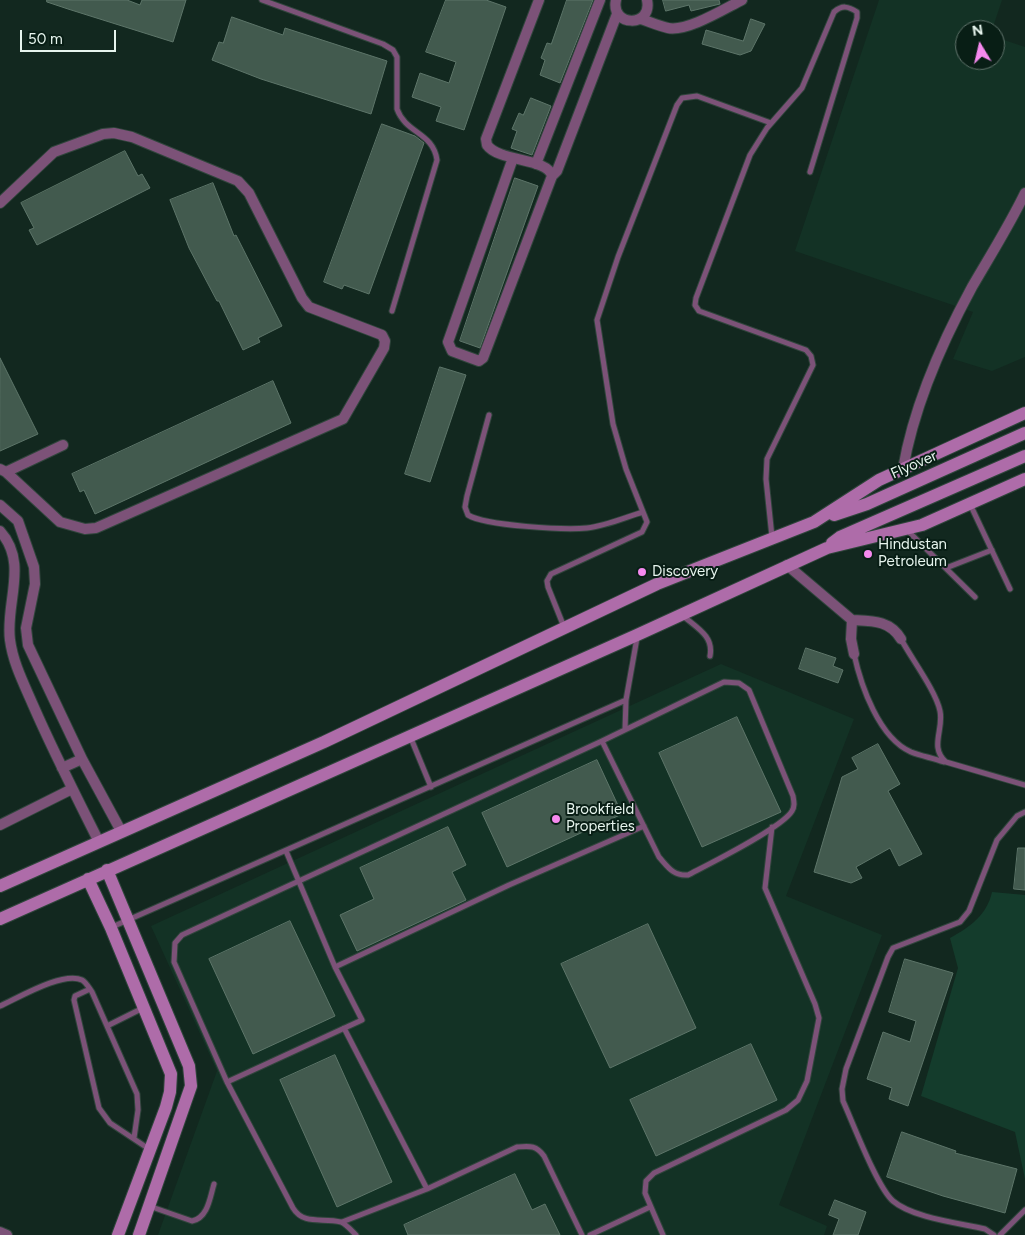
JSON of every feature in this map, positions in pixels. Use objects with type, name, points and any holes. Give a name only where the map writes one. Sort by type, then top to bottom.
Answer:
[{"type":"main road","points":[[0,886],[324,742],[657,584],[814,522],[879,480],[1025,413]]},
{"type":"main road","name":"Flyover","points":[[814,522],[867,504],[1025,433]]},
{"type":"main road","points":[[826,548],[840,537],[1025,456]]},
{"type":"main road","points":[[0,919],[637,635],[826,548],[922,525],[1025,479]]},
{"type":"main road","points":[[107,870],[189,1066],[191,1086],[139,1235]]},
{"type":"main road","points":[[88,879],[111,928],[171,1074],[170,1092],[118,1235]]},
{"type":"main road","points":[[171,1074],[189,1066]]},
{"type":"main road","points":[[140,1176],[158,1180]]},
{"type":"street","points":[[539,0],[486,139],[490,149],[547,168],[552,176]]},
{"type":"street","points":[[536,164],[600,0]]},
{"type":"street","points":[[513,158],[448,342],[452,351],[479,361],[483,358],[552,176],[557,171],[617,14],[616,0]]},
{"type":"street","points":[[641,19],[648,10],[647,0]]},
{"type":"street","points":[[617,14],[631,22],[641,19],[669,28],[678,28],[690,25],[742,0]]},
{"type":"street","points":[[0,202],[54,152],[104,134],[114,133],[132,137],[238,180],[249,193],[302,298],[309,307],[382,335],[385,341],[384,348],[343,418],[96,528],[84,528],[60,522],[3,471],[63,445]]},
{"type":"street","points":[[903,469],[908,440],[928,377],[971,289],[1025,193]]},
{"type":"street","points":[[0,505],[13,514],[24,536],[34,567],[25,636],[50,695],[121,831]]},
{"type":"street","points":[[0,531],[4,544],[15,556],[9,624],[12,651],[19,673],[62,768],[99,842]]},
{"type":"street","points":[[4,544],[24,536]]},
{"type":"street","points":[[787,565],[852,620],[875,621],[891,626],[901,639]]},
{"type":"street","points":[[852,620],[850,639],[854,654]]},
{"type":"street","points":[[62,768],[82,759]]},
{"type":"street","points":[[0,824],[72,788]]},
{"type":"street","points":[[0,1232],[8,1235]]},
{"type":"lane","points":[[262,0],[383,44],[394,50],[397,57],[397,109],[400,116],[434,145],[437,160],[392,311]]},
{"type":"lane","points":[[772,538],[766,479],[767,460],[813,365],[811,356],[806,350],[699,311],[695,305],[750,155],[758,140],[802,88],[834,12],[839,7],[849,7],[857,12],[857,18],[810,172]]},
{"type":"lane","points":[[564,628],[548,587],[547,581],[551,574],[642,532],[647,522],[626,469],[613,424],[597,320],[615,266],[677,105],[682,98],[697,96],[772,123]]},
{"type":"lane","points":[[489,415],[467,496],[465,508],[468,515],[485,521],[582,528],[644,512]]},
{"type":"lane","points":[[970,504],[1010,589]]},
{"type":"lane","points":[[906,529],[975,597]]},
{"type":"lane","points":[[946,568],[992,550]]},
{"type":"lane","points":[[681,614],[709,639],[712,646],[710,656]]},
{"type":"lane","points":[[625,730],[626,700],[637,635]]},
{"type":"lane","points":[[901,639],[940,712],[938,749],[940,757],[946,762]]},
{"type":"lane","points":[[854,654],[861,685],[890,738],[910,751],[1025,785]]},
{"type":"lane","points":[[582,1235],[544,1156],[538,1148],[530,1146],[517,1148],[427,1189],[342,1222],[307,1219],[296,1213],[227,1082],[174,962],[176,942],[182,935],[298,880],[602,742],[724,682],[739,683],[749,690],[794,796],[795,804],[792,811],[772,827],[688,875],[679,876],[659,857],[602,742]]},
{"type":"lane","points":[[111,928],[626,700]]},
{"type":"lane","points":[[410,735],[431,786]]},
{"type":"lane","points":[[994,1235],[985,1229],[912,1212],[893,1201],[878,1178],[843,1101],[842,1089],[853,1051],[893,948],[960,922],[969,911],[997,840],[1017,816],[1025,812]]},
{"type":"lane","points":[[335,967],[509,885],[644,826]]},
{"type":"lane","points":[[663,1235],[645,1193],[646,1181],[654,1173],[786,1110],[798,1100],[807,1081],[819,1018],[815,1004],[765,888],[772,827]]},
{"type":"lane","points":[[227,1082],[362,1020],[335,967],[286,851]]},
{"type":"lane","points":[[0,1006],[61,979],[79,979],[90,989],[137,1094],[138,1110],[134,1138]]},
{"type":"lane","points":[[90,989],[75,996],[74,1000],[99,1108],[110,1123],[150,1149]]},
{"type":"lane","points":[[107,1026],[143,1007]]},
{"type":"lane","points":[[344,1028],[427,1189]]},
{"type":"lane","points":[[148,1206],[192,1221],[197,1220],[204,1213],[214,1184]]},
{"type":"lane","points":[[590,1235],[650,1207]]},
{"type":"lane","points":[[1000,1235],[1025,1210]]},
{"type":"lane","points":[[342,1222],[356,1235]]},
{"type":"shaded area","points":[[879,0],[1002,0],[995,20],[955,20],[955,70],[1005,70],[1005,40],[1025,47],[1025,357],[992,371],[953,359],[973,312],[795,251]]},
{"type":"shaded area","points":[[721,664],[854,719],[786,896],[882,935],[779,1205],[827,1226],[824,1235],[158,1235],[217,1071],[151,926]]},
{"type":"shaded area","points":[[992,892],[1025,895],[1025,1179],[1015,1132],[921,1096],[958,968],[950,938],[977,920],[990,900]]},
{"type":"building","points":[[47,0],[127,0],[140,5],[142,0],[186,0],[173,42],[47,2]]},
{"type":"building","points":[[446,0],[486,0],[506,7],[464,130],[436,121],[441,107],[412,97],[420,73],[449,83],[456,62],[426,52]]},
{"type":"building","points":[[567,0],[593,0],[560,83],[540,75],[545,60],[541,58],[547,43],[551,44]]},
{"type":"building","points":[[663,0],[719,0],[720,4],[691,11],[689,5],[666,11]]},
{"type":"building","points":[[232,17],[283,35],[285,28],[387,61],[371,114],[261,79],[212,60],[219,42],[223,43]]},
{"type":"building","points":[[751,19],[765,24],[751,51],[740,55],[702,44],[706,30],[743,41]]},
{"type":"building","points":[[531,98],[551,106],[532,155],[511,148],[517,131],[512,129],[519,113],[523,115]]},
{"type":"building","points":[[382,124],[415,136],[424,143],[369,294],[344,285],[342,289],[324,282]]},
{"type":"building","points":[[125,151],[138,176],[142,174],[150,188],[37,245],[29,230],[34,228],[21,203]]},
{"type":"building","points":[[515,178],[538,186],[480,348],[460,341]]},
{"type":"building","points":[[213,183],[234,236],[236,235],[282,326],[258,338],[260,342],[243,350],[219,301],[217,301],[189,248],[170,200]]},
{"type":"building","points":[[0,358],[38,434],[0,451]]},
{"type":"building","points":[[440,367],[466,375],[430,482],[405,474]]},
{"type":"building","points":[[273,381],[291,423],[95,514],[84,490],[80,492],[72,474]]},
{"type":"building","points":[[806,648],[836,658],[833,666],[843,670],[838,683],[799,669]]},
{"type":"building","points":[[737,717],[781,812],[702,847],[659,753]]},
{"type":"building","points":[[878,744],[900,784],[888,791],[922,854],[899,866],[890,848],[856,867],[862,878],[851,883],[814,872],[842,777],[858,769],[852,758]]},
{"type":"building","points":[[597,760],[622,814],[507,867],[482,813]]},
{"type":"building","points":[[448,827],[466,865],[452,872],[466,900],[357,951],[340,915],[374,899],[360,868]]},
{"type":"building","points":[[1018,848],[1025,848],[1025,890],[1014,889]]},
{"type":"building","points":[[290,921],[335,1016],[253,1054],[209,959]]},
{"type":"building","points":[[648,924],[696,1028],[610,1068],[561,964]]},
{"type":"building","points":[[905,959],[953,973],[908,1106],[889,1099],[892,1088],[867,1079],[883,1032],[910,1042],[916,1021],[889,1012]]},
{"type":"building","points":[[751,1044],[777,1100],[656,1156],[630,1100]]},
{"type":"building","points":[[335,1055],[392,1182],[337,1207],[280,1080]]},
{"type":"building","points":[[902,1132],[956,1151],[955,1153],[1017,1169],[1005,1213],[943,1196],[887,1177]]},
{"type":"building","points":[[515,1174],[532,1210],[545,1204],[560,1235],[408,1235],[404,1225]]},
{"type":"building","points":[[835,1200],[866,1212],[858,1235],[833,1235],[839,1219],[829,1215]]},
{"type":"place","name":"Hindustan Petroleum","points":[[868,554]]},
{"type":"place","name":"Discovery","points":[[642,572]]},
{"type":"place","name":"Brookfield Properties","points":[[556,819]]}]
